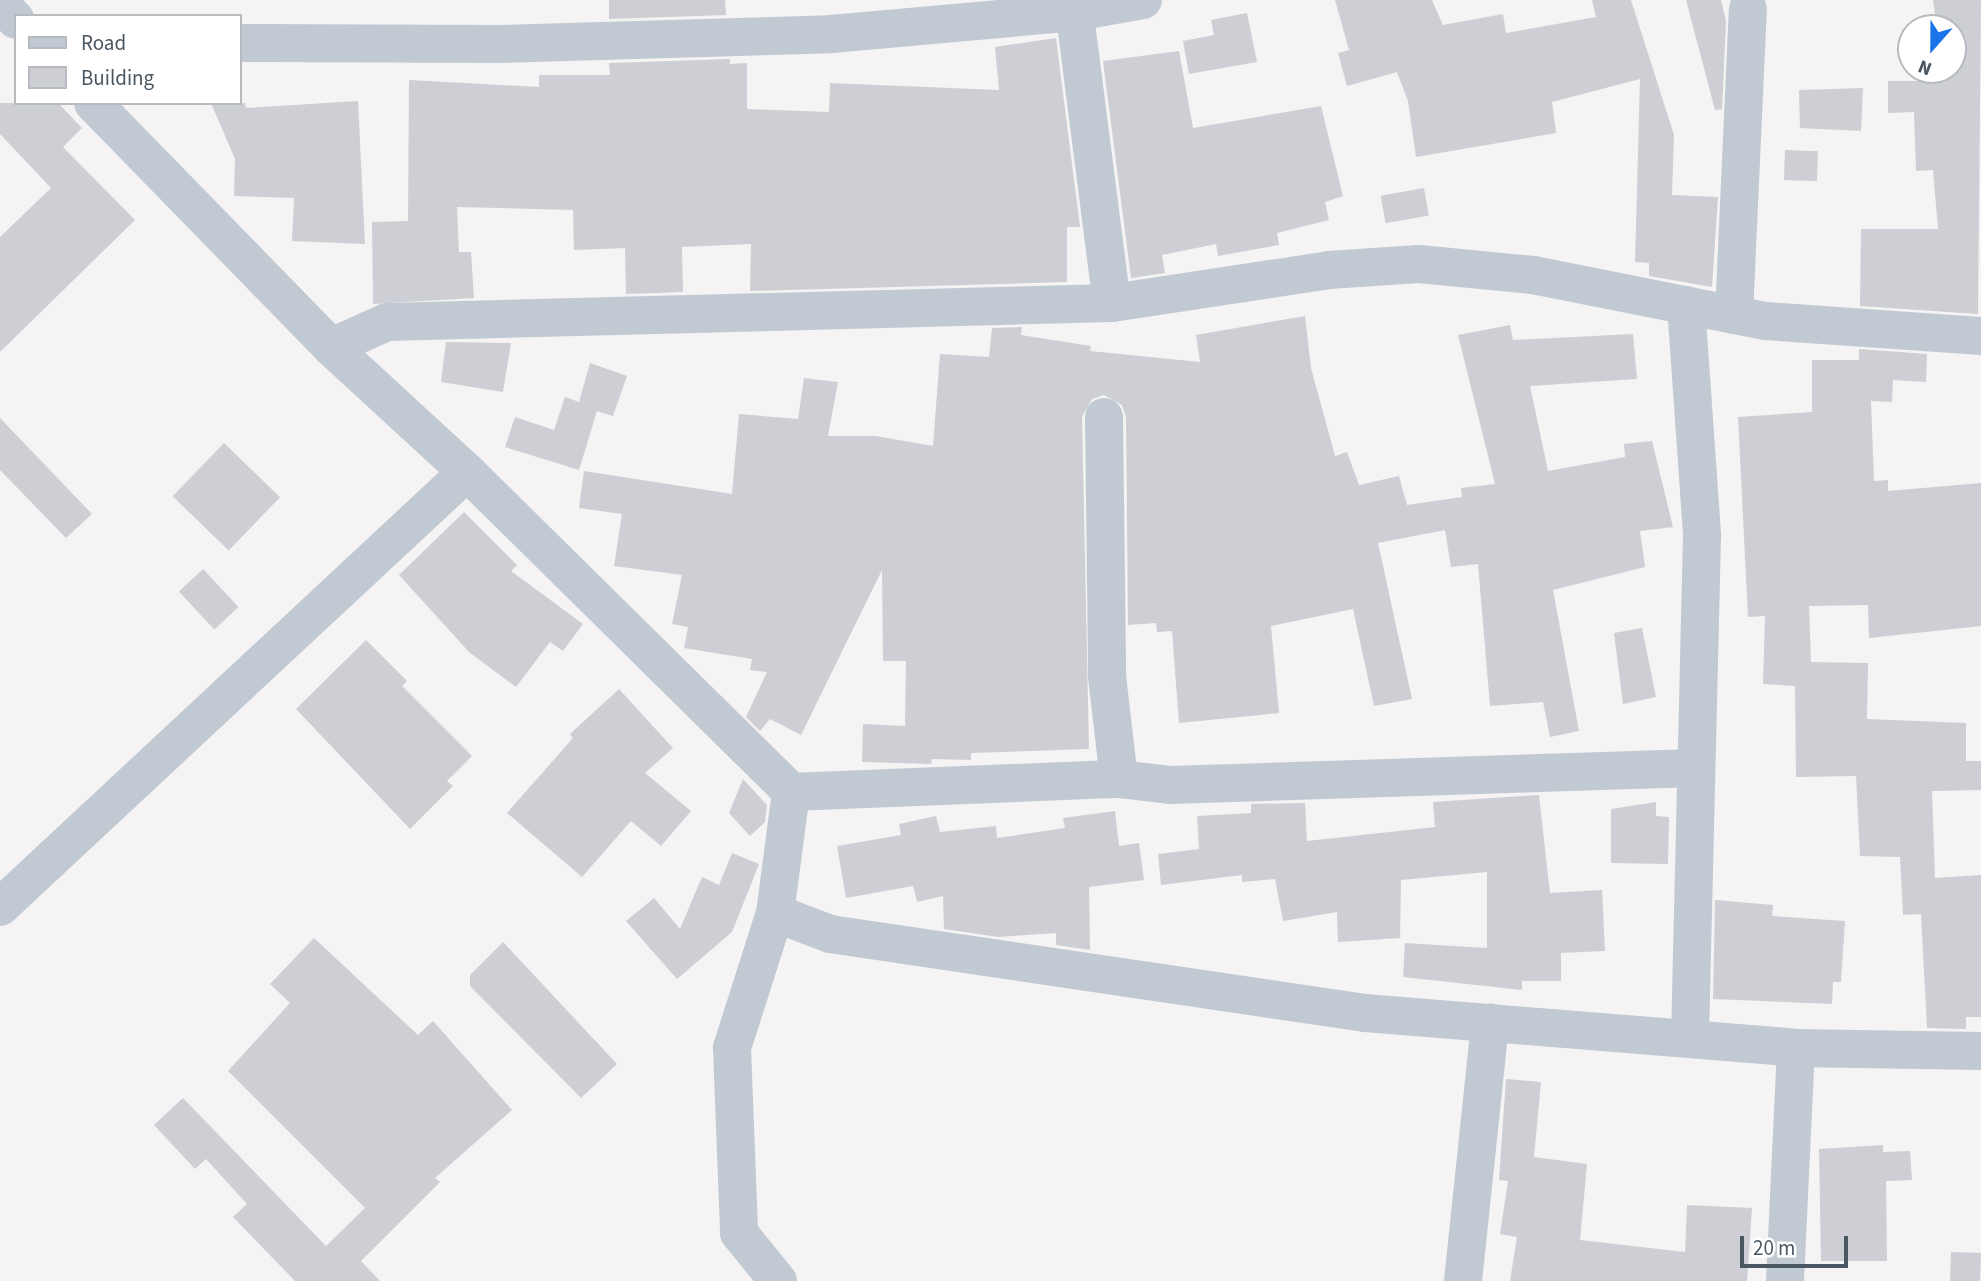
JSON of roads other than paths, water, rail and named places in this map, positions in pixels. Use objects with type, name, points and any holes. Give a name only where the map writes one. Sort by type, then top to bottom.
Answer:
[{"type":"street","points":[[242,43],[818,35],[1143,0]]},
{"type":"street","points":[[0,3],[14,18]]},
{"type":"street","points":[[1074,6],[1112,303]]},
{"type":"street","points":[[1734,315],[1748,9]]},
{"type":"street","points":[[95,105],[331,347],[467,472],[792,792],[1119,779],[1170,785],[1696,768]]},
{"type":"street","points":[[331,347],[387,322],[496,315],[734,316],[1112,303],[1329,270],[1419,264],[1533,275],[1734,315],[1981,336]]},
{"type":"street","points":[[1686,306],[1702,536],[1690,1037]]},
{"type":"street","points":[[1104,417],[1107,676],[1119,779]]},
{"type":"street","points":[[0,906],[467,472]]},
{"type":"street","points":[[778,1281],[739,1233],[732,1048],[775,913],[792,792]]},
{"type":"street","points":[[775,913],[830,934],[1052,969],[1365,1013],[1690,1037],[1796,1048],[1981,1051]]},
{"type":"street","points":[[1463,1281],[1490,1022]]},
{"type":"street","points":[[1786,1281],[1796,1048]]}]
